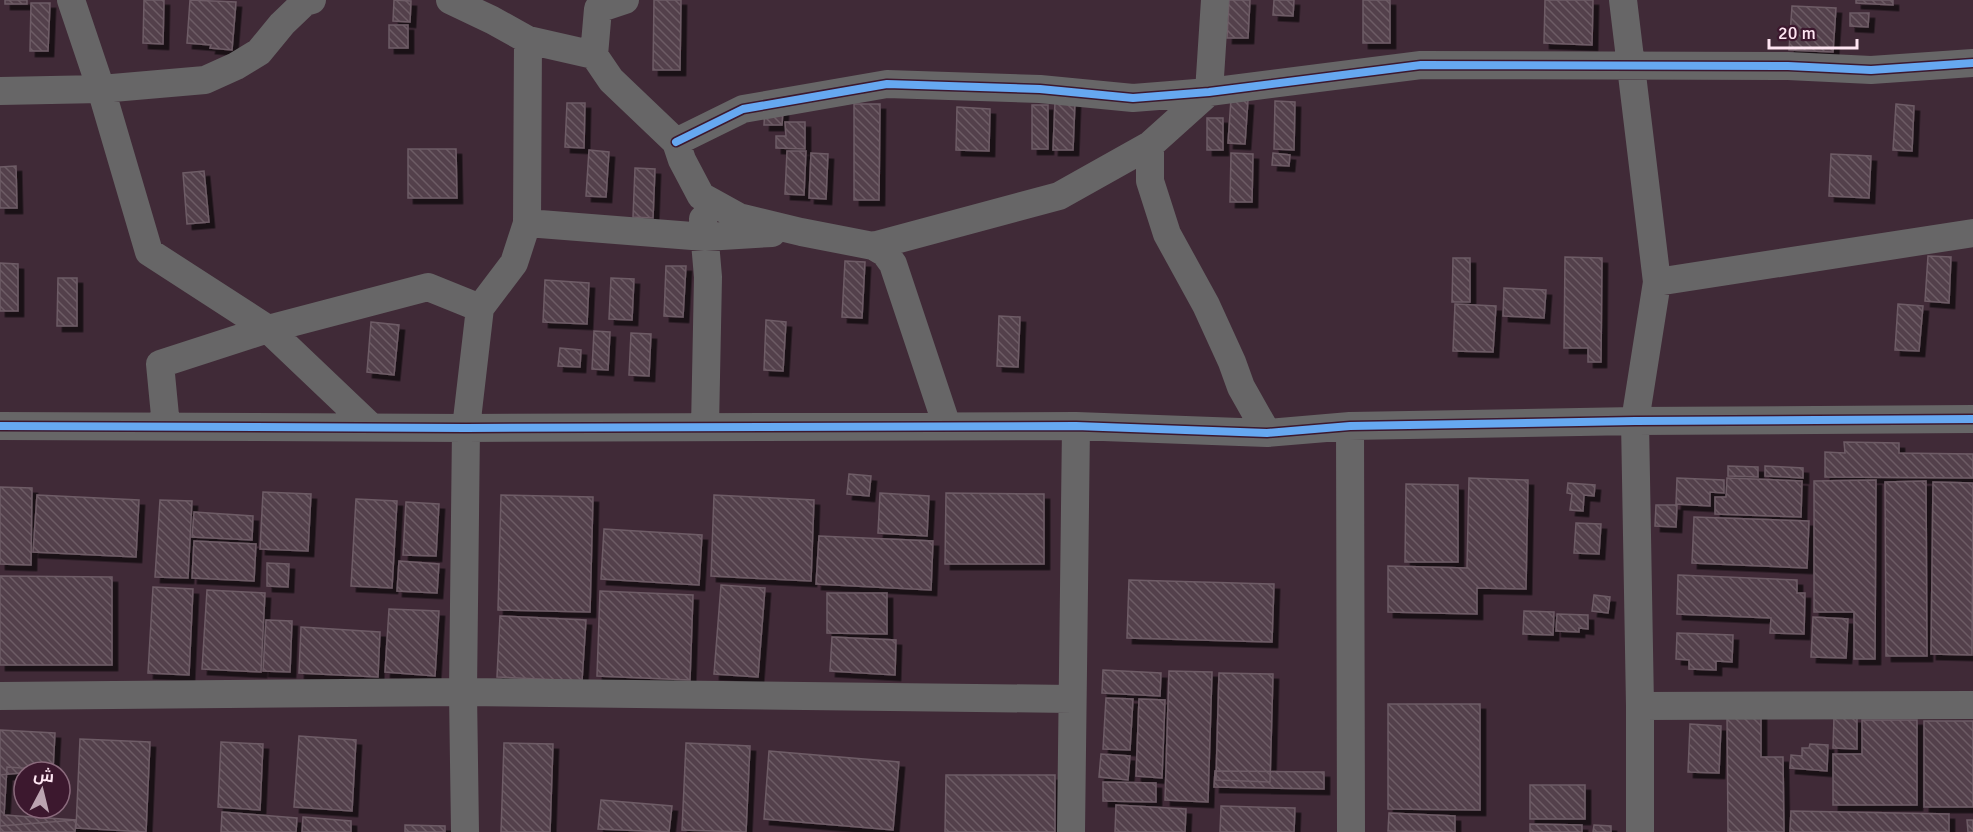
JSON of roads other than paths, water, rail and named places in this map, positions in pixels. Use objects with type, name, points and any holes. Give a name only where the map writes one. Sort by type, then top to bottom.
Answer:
[{"type":"street","points":[[71,0],[101,89],[149,252],[268,329],[371,427]]},
{"type":"street","points":[[0,92],[101,89],[205,80],[236,66],[259,52],[282,24],[305,2],[312,0]]},
{"type":"street","points":[[450,0],[491,10],[528,40],[594,55]]},
{"type":"street","points":[[625,0],[598,9],[594,55],[611,80],[676,142],[682,160],[701,196],[708,277],[705,427]]},
{"type":"street","points":[[873,246],[1059,196],[1150,146],[1209,92],[1215,0]]},
{"type":"street","points":[[1623,0],[1657,282],[1635,421],[1640,832]]},
{"type":"street","points":[[465,832],[463,692],[466,428],[480,308],[514,263],[527,223],[528,40]]},
{"type":"street","points":[[676,142],[743,109],[887,84],[1040,89],[1133,98],[1209,92],[1421,65],[1631,64],[1788,66],[1870,70],[1973,63]]},
{"type":"street","points":[[1150,146],[1150,181],[1167,234],[1206,305],[1241,387],[1267,433]]},
{"type":"street","points":[[701,196],[739,217],[873,246],[885,253],[893,264],[947,426]]},
{"type":"street","points":[[527,223],[705,237],[801,232]]},
{"type":"street","points":[[1657,282],[1973,233]]},
{"type":"street","points":[[166,426],[160,364],[268,329],[428,287],[480,308]]},
{"type":"street","points":[[0,426],[466,428],[1076,426],[1267,433],[1350,426],[1973,419]]},
{"type":"street","points":[[1071,832],[1076,426]]},
{"type":"street","points":[[1350,426],[1351,832]]},
{"type":"street","points":[[0,696],[463,692],[1072,699]]},
{"type":"street","points":[[1640,706],[1973,705]]}]
